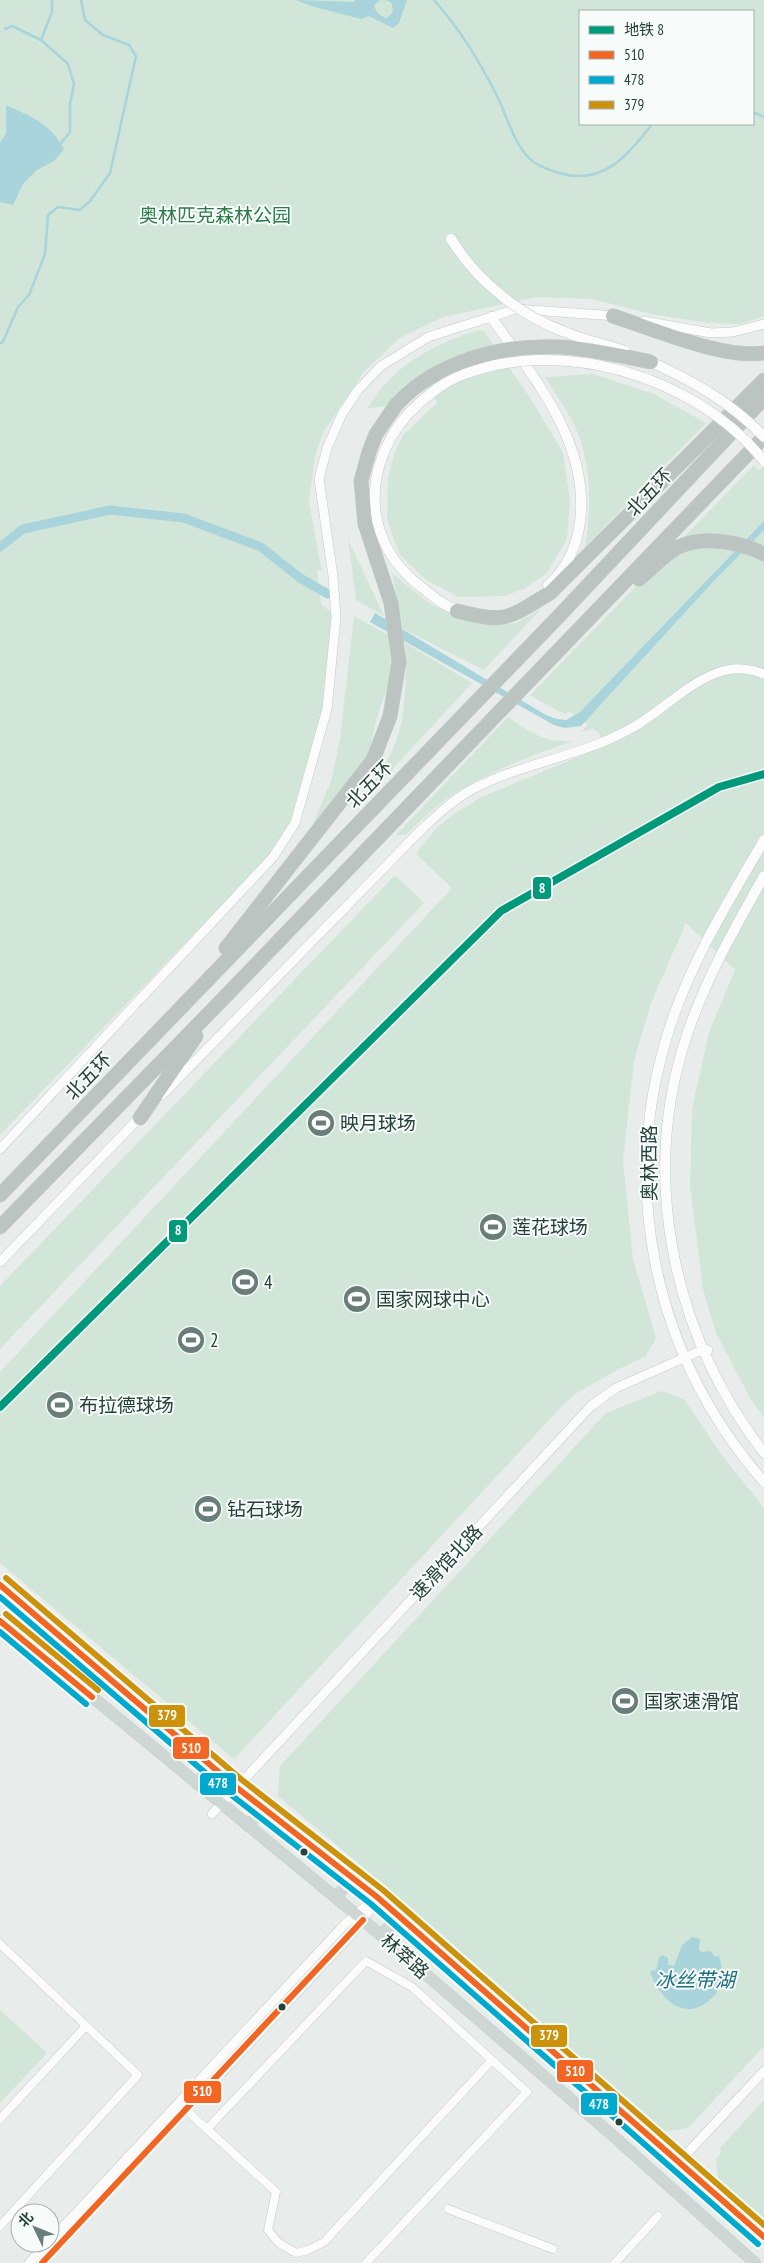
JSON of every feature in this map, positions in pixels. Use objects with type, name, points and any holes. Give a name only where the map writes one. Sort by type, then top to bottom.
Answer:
[{"type":"highway","points":[[613,316],[725,352],[751,355],[764,353]]},
{"type":"highway","points":[[173,1014],[336,810],[373,760],[390,716],[397,678],[398,656],[394,623],[391,603],[365,524],[361,481],[376,434],[396,405],[414,388],[437,374],[465,362],[501,351],[536,347],[560,347],[614,354],[651,362]]},
{"type":"highway","points":[[457,610],[480,617],[504,618],[550,593],[764,380]]},
{"type":"highway","name":"北五环","points":[[0,1195],[500,677],[764,398]]},
{"type":"highway","points":[[0,1227],[219,1003],[764,437]]},
{"type":"highway","points":[[590,619],[678,547],[707,540],[728,543],[761,553]]},
{"type":"highway","points":[[140,1118],[219,1003]]},
{"type":"main road","points":[[451,240],[466,261],[484,280],[503,297],[532,316],[566,333],[651,362],[681,376],[718,397],[748,420],[764,437]]},
{"type":"main road","points":[[491,317],[536,380],[567,437],[577,465],[581,487],[580,521],[577,539],[566,563],[558,575],[542,590],[521,603],[493,612],[457,610],[435,598],[403,572],[389,554],[380,535],[374,507],[381,462],[389,440],[407,415],[432,392],[454,379],[476,371],[514,363],[546,361],[577,362],[624,371],[681,395],[725,423],[764,461]]},
{"type":"main road","name":"奥林西路","points":[[764,840],[693,968],[664,1046],[651,1103],[646,1146],[650,1232],[670,1320],[703,1396],[725,1432],[764,1482]]},
{"type":"main road","name":"奥林西路","points":[[764,876],[721,952],[702,994],[680,1060],[671,1104],[665,1166],[668,1216],[680,1286],[705,1350],[735,1412],[764,1453]]},
{"type":"main road","name":"林萃路","points":[[0,1585],[211,1766],[352,1878],[379,1895],[399,1917],[764,2237]]},
{"type":"main road","name":"林萃路","points":[[0,1621],[359,1917],[611,2134],[755,2263]]},
{"type":"main road","points":[[197,1784],[211,1766]]},
{"type":"main road","points":[[248,1826],[264,1808]]},
{"type":"main road","points":[[336,1898],[352,1878]]},
{"type":"main road","points":[[381,1936],[399,1917]]},
{"type":"street","points":[[0,1149],[273,857],[295,823],[327,709],[336,616],[333,576],[319,479],[326,448],[342,414],[358,390],[381,366],[428,336],[516,309],[613,316],[711,333],[733,332],[764,324]]},
{"type":"street","points":[[0,1262],[418,833],[460,797],[472,789],[616,736],[650,718],[695,684],[710,676],[738,668],[764,674]]},
{"type":"street","name":"速滑馆北路","points":[[212,1814],[591,1406],[616,1388],[705,1350]]},
{"type":"street","points":[[42,2263],[194,2099],[201,2095],[379,1895]]},
{"type":"street","points":[[60,2230],[359,1917]]},
{"type":"street","points":[[0,1944],[138,2075],[0,2226]]},
{"type":"street","points":[[207,2129],[366,1961],[412,1987],[527,2092],[366,2263]]},
{"type":"street","points":[[0,2119],[86,2026]]},
{"type":"street","points":[[185,2109],[276,2192],[268,2230],[278,2243],[296,2253],[308,2250],[324,2242],[492,2060]]},
{"type":"street","points":[[679,2162],[764,2071]]},
{"type":"street","points":[[448,2209],[553,2249]]},
{"type":"street","points":[[615,2263],[658,2216]]},
{"type":"street","points":[[29,2263],[39,2253]]},
{"type":"green space","name":"奥林匹克森林公园","points":[[0,0],[764,0],[764,316],[741,324],[708,323],[656,315],[591,299],[537,297],[443,317],[400,338],[364,372],[324,431],[315,456],[309,502],[322,572],[317,569],[321,604],[332,613],[331,648],[326,673],[323,709],[292,824],[269,856],[0,1135]]},
{"type":"green space","points":[[478,330],[484,331],[531,399],[563,452],[570,501],[567,539],[547,573],[524,589],[504,596],[458,597],[425,579],[399,554],[387,519],[388,479],[393,457],[403,435],[437,403],[422,374],[405,385],[385,406],[367,409],[388,381],[415,359],[445,342]]},
{"type":"green space","points":[[593,374],[654,394],[706,423],[585,547],[589,490],[583,447],[571,419],[545,377]]},
{"type":"green space","name":"国家网球中心","points":[[754,465],[759,471],[764,466],[764,1418],[750,1398],[716,1333],[703,1289],[690,1186],[692,1109],[709,1032],[735,970],[686,923],[651,1003],[634,1061],[623,1160],[633,1259],[656,1338],[646,1356],[575,1394],[563,1405],[234,1759],[0,1563],[0,1372],[452,888],[416,854],[435,830],[452,815],[479,798],[602,747],[599,733],[593,729],[581,732],[588,725],[569,711],[566,714],[556,710],[530,695]]},
{"type":"green space","points":[[348,539],[384,616],[356,600]]},
{"type":"green space","points":[[392,573],[429,603],[460,619],[499,625],[516,623],[542,608],[484,670],[403,629]]},
{"type":"green space","points":[[354,616],[388,635],[392,676],[379,710],[368,756],[311,829],[331,781],[340,739]]},
{"type":"green space","points":[[405,643],[472,683],[353,812],[384,765],[398,736],[403,714],[405,690]]},
{"type":"green space","points":[[508,717],[531,732],[546,738],[573,741],[523,760],[475,782],[440,804],[405,835],[396,835]]},
{"type":"green space","points":[[395,875],[424,903],[0,1349],[0,1286]]},
{"type":"green space","name":"国家速滑馆","points":[[661,1391],[684,1399],[721,1454],[764,1508],[764,2046],[688,2128],[662,2132],[472,1961],[278,1796],[280,1766],[606,1413]]},
{"type":"green space","points":[[0,2010],[47,2053],[0,2103]]},
{"type":"green space","points":[[764,2100],[764,2220],[718,2179],[716,2159],[721,2153],[720,2148]]},
{"type":"water","points":[[296,0],[354,2],[355,0],[381,0],[374,5],[375,8],[379,14],[387,18],[393,12],[392,4],[384,0],[407,0],[399,23],[393,28],[369,16],[361,19],[311,6]]},
{"type":"water","points":[[6,105],[40,122],[53,133],[64,149],[54,161],[37,170],[23,184],[13,205],[0,202],[0,143],[6,133]]},
{"type":"water","points":[[764,521],[764,530],[711,584],[581,726],[565,728],[554,725],[370,622],[375,613],[546,715],[566,720],[579,713]]},
{"type":"water","name":"冰丝带湖","points":[[692,1937],[700,1939],[699,1949],[701,1952],[710,1951],[716,1957],[719,1955],[723,1979],[718,1991],[709,2001],[697,2008],[688,2009],[671,2003],[664,1996],[658,1989],[650,1971],[656,1970],[659,1958],[662,1955],[668,1958],[668,1965],[674,1966],[682,1945]]},
{"type":"waterway","points":[[52,0],[52,12],[41,40],[68,64],[74,84],[70,104],[70,132],[61,143]]},
{"type":"waterway","points":[[0,343],[3,342],[18,307],[29,295],[45,254],[48,215],[58,207],[80,210],[90,201],[110,173],[136,56],[129,45],[103,35],[85,20],[81,0]]},
{"type":"waterway","points":[[434,0],[452,22],[484,71],[518,144],[528,157],[538,165],[559,173],[574,176],[601,172],[623,157],[651,125]]},
{"type":"waterway","points":[[5,29],[12,26],[41,40]]},
{"type":"waterway","points":[[754,112],[764,117]]},
{"type":"waterway","points":[[0,547],[23,529],[110,510],[184,518],[261,547],[300,578],[328,594]]},
{"type":"metro line","name":"8","points":[[0,1407],[501,911],[719,787],[764,774]]},
{"type":"transit line","name":"379","points":[[6,1578],[242,1780],[383,1890],[764,2225]]},
{"type":"transit line","name":"510","points":[[0,1585],[236,1787],[377,1897],[764,2237]]},
{"type":"transit line","name":"478","points":[[0,1597],[230,1794],[371,1904],[758,2244]]},
{"type":"transit line","name":"379","points":[[6,1614],[98,1690]]},
{"type":"transit line","name":"510","points":[[0,1621],[92,1697]]},
{"type":"transit line","name":"478","points":[[0,1632],[86,1704]]},
{"type":"transit line","name":"510","points":[[42,2263],[363,1920]]},
{"type":"place","name":"映月球场","points":[[321,1123]]},
{"type":"place","name":"莲花球场","points":[[493,1227]]},
{"type":"place","name":"4","points":[[245,1282]]},
{"type":"place","name":"国家网球中心","points":[[357,1299]]},
{"type":"place","name":"2","points":[[191,1340]]},
{"type":"place","name":"布拉德球场","points":[[60,1405]]},
{"type":"place","name":"钻石球场","points":[[208,1509]]},
{"type":"place","name":"国家速滑馆","points":[[625,1701]]}]
